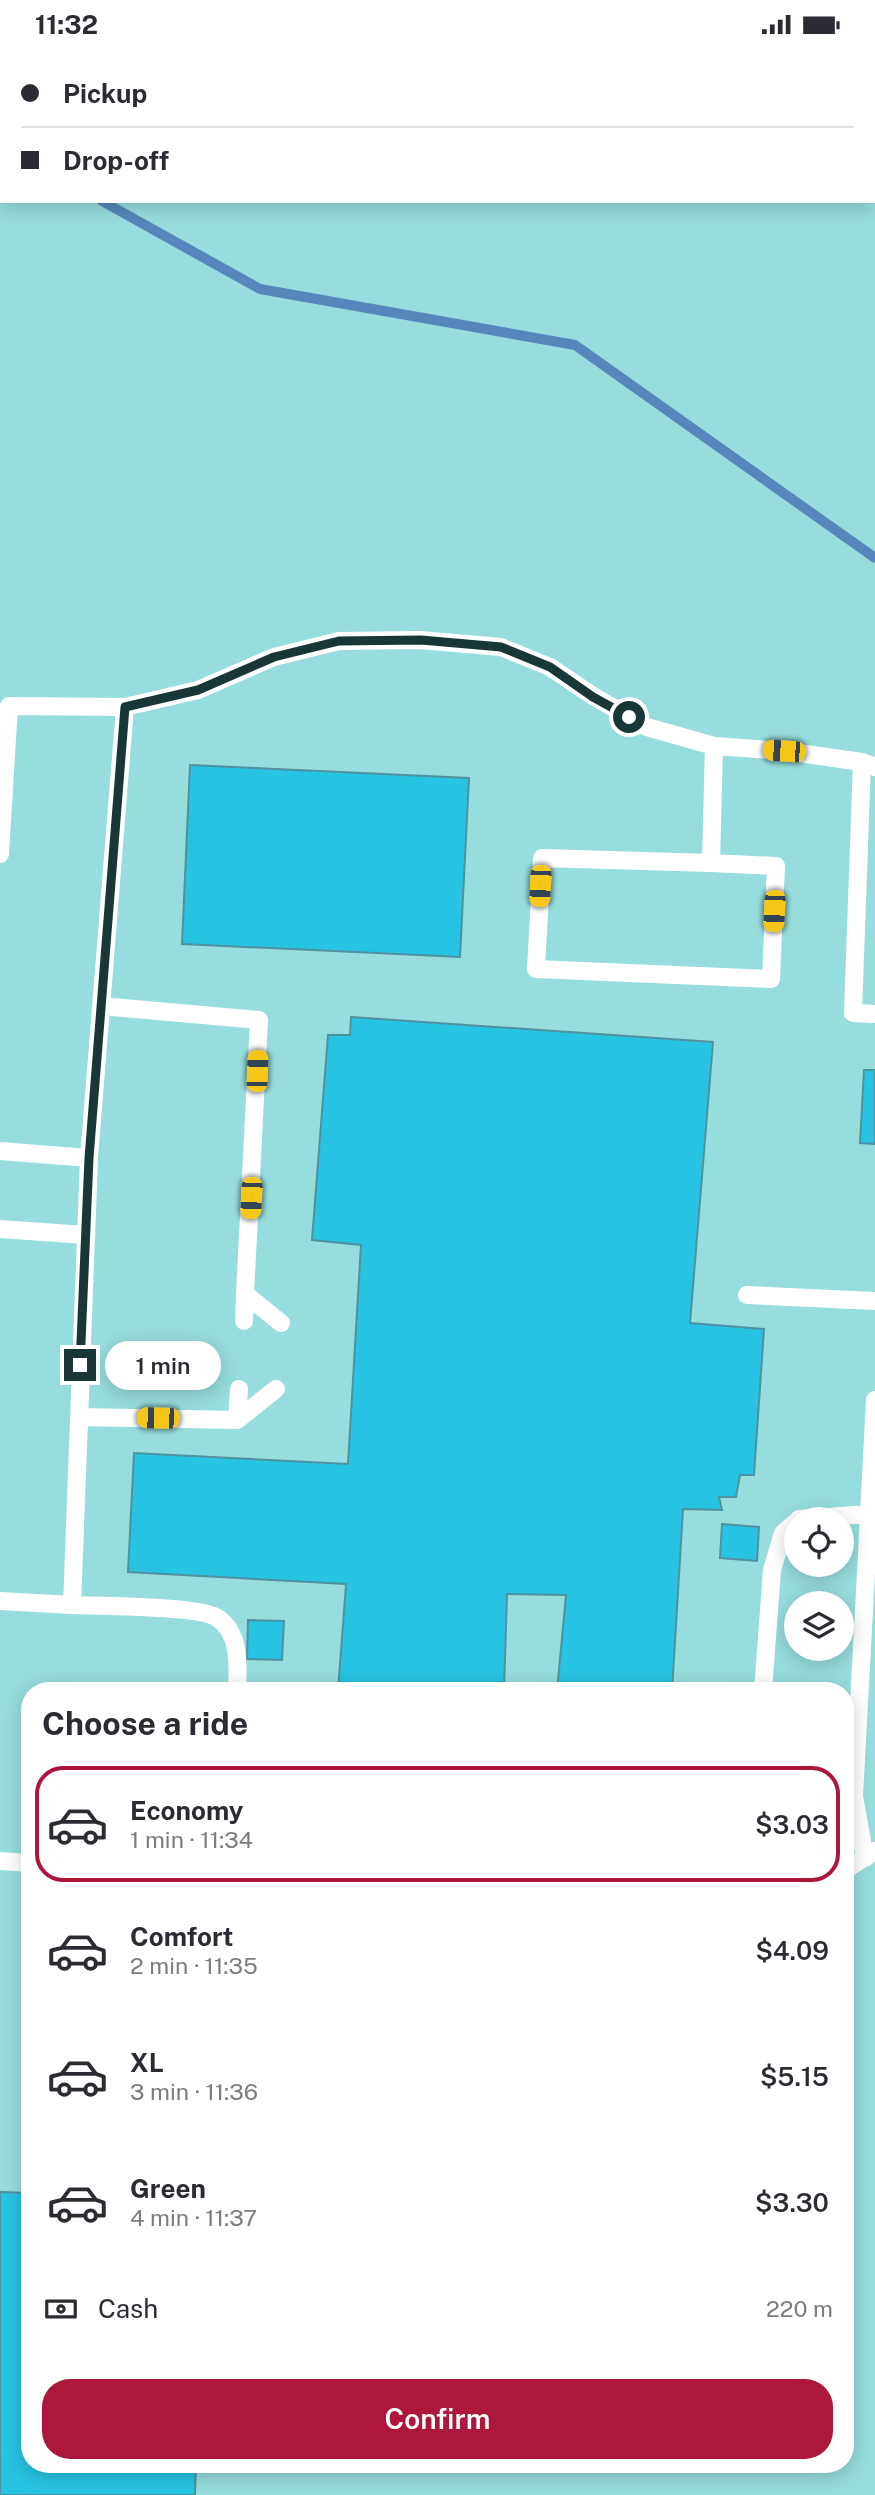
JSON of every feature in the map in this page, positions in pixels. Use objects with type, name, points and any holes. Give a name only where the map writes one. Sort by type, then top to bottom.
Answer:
[{"type":"lane","points":[[0,854],[4,705],[125,707],[198,690],[274,657],[339,641],[421,640],[501,647],[550,667],[593,697],[647,727],[715,746],[784,751],[868,764],[853,1013],[875,1014]]},
{"type":"lane","points":[[72,1605],[89,1158],[125,707]]},
{"type":"lane","points":[[711,863],[715,746]]},
{"type":"lane","points":[[542,858],[711,863],[776,866],[771,979],[536,969],[542,858]]},
{"type":"lane","points":[[101,1006],[259,1020],[244,1321]]},
{"type":"lane","points":[[0,1151],[89,1158]]},
{"type":"lane","points":[[0,1229],[85,1235]]},
{"type":"lane","points":[[246,1294],[281,1323]]},
{"type":"lane","points":[[747,1294],[875,1301]]},
{"type":"lane","points":[[237,1420],[239,1389]]},
{"type":"lane","points":[[79,1417],[237,1420],[276,1389]]},
{"type":"lane","points":[[854,1864],[870,1854],[854,1796],[871,1554],[869,1514],[875,1399]]},
{"type":"lane","points":[[854,1515],[869,1514]]},
{"type":"lane","points":[[764,1682],[772,1570],[784,1532]]},
{"type":"lane","points":[[0,1601],[194,1611],[216,1616],[231,1634],[239,1657],[238,1682]]},
{"type":"lane","points":[[0,1861],[21,1862]]},
{"type":"building","points":[[190,765],[469,778],[460,957],[182,944]]},
{"type":"building","points":[[351,1017],[713,1042],[690,1323],[764,1329],[754,1475],[740,1475],[736,1497],[719,1497],[722,1510],[683,1509],[673,1682],[558,1682],[566,1595],[507,1594],[504,1682],[339,1682],[346,1584],[128,1572],[134,1453],[348,1464],[361,1245],[312,1240],[328,1035],[350,1035]]},
{"type":"building","points":[[864,1070],[875,1070],[875,1144],[860,1143]]},
{"type":"building","points":[[722,1524],[759,1527],[757,1561],[720,1558]]},
{"type":"building","points":[[248,1620],[284,1621],[282,1660],[247,1659]]},
{"type":"building","points":[[0,2192],[21,2193],[21,2473],[196,2473],[195,2495],[0,2495]]},
{"type":"waterway","points":[[106,203],[260,289],[575,345],[875,558]]},
{"type":"route","points":[[80,1365],[89,1158],[125,707],[198,690],[274,657],[339,641],[421,640],[501,647],[550,667],[593,697],[629,717]]}]
